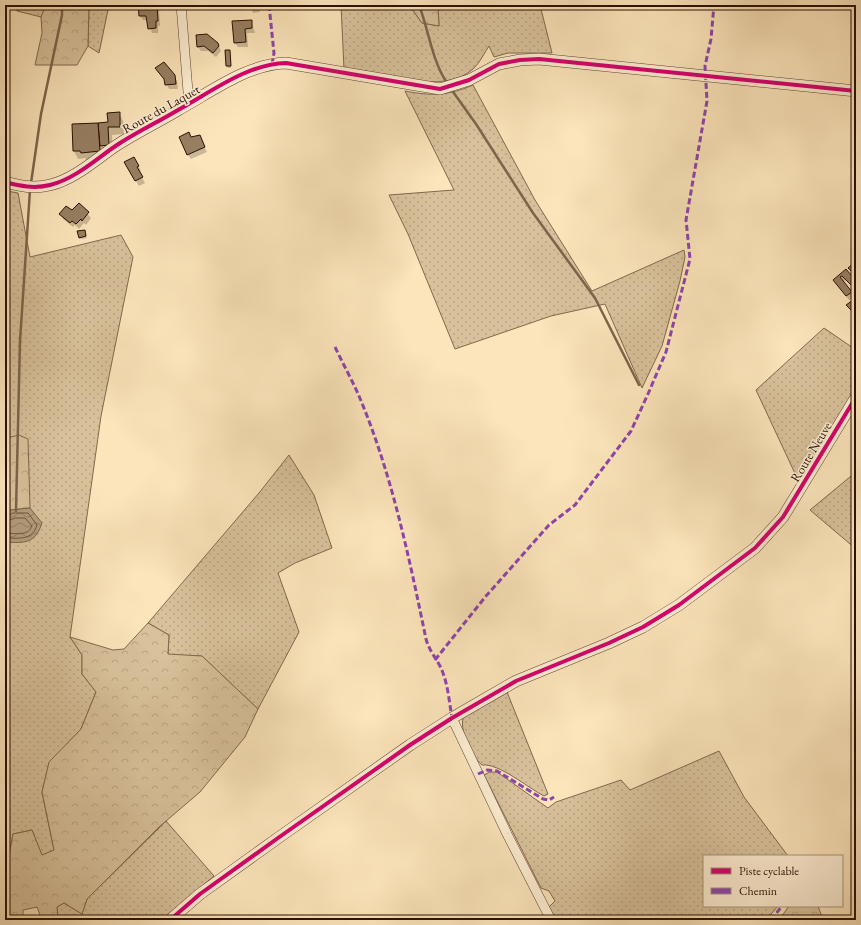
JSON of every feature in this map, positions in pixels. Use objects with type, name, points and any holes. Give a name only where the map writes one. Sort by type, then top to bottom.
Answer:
[{"type":"street","points":[[181,5],[189,104]]},
{"type":"street","name":"Route du Laquet","points":[[5,182],[24,187],[34,187],[50,185],[67,179],[134,134],[254,70],[272,64],[286,63],[440,88],[462,83],[494,67],[520,60],[539,59],[856,91]]},
{"type":"street","name":"Route Neuve","points":[[170,920],[200,894],[278,838],[404,749],[452,718],[516,681],[609,643],[658,619],[698,592],[755,548],[783,517],[856,397]]},
{"type":"street","points":[[452,718],[507,834],[551,920]]},
{"type":"green space","points":[[16,5],[47,6],[41,17],[17,11]]},
{"type":"green space","points":[[46,5],[89,5],[88,46],[77,65],[35,65],[42,33],[41,17]]},
{"type":"green space","points":[[89,5],[109,5],[99,53],[88,46]]},
{"type":"green space","points":[[341,5],[409,5],[422,23],[439,26],[438,5],[540,5],[552,53],[508,53],[494,57],[489,46],[473,69],[461,77],[446,81],[411,81],[344,69]]},
{"type":"green space","points":[[409,5],[438,5],[439,26],[422,23]]},
{"type":"green space","points":[[473,85],[535,200],[592,291],[684,250],[685,257],[680,281],[662,346],[642,388],[605,304],[551,316],[455,349],[408,234],[389,195],[454,190],[405,91],[423,94],[439,94],[464,89]]},
{"type":"green space","points":[[7,191],[18,193],[30,257],[121,235],[133,257],[101,416],[70,637],[82,655],[82,674],[96,692],[81,729],[49,763],[42,792],[54,850],[42,856],[32,830],[13,834],[8,861],[5,862],[5,248]]},
{"type":"green space","points":[[824,328],[856,350],[856,387],[799,482],[756,390]]},
{"type":"green space","points":[[19,435],[28,439],[30,508],[11,510],[5,515],[5,452],[7,438]]},
{"type":"green space","points":[[289,455],[314,495],[332,548],[295,563],[278,573],[299,632],[258,709],[202,656],[168,655],[169,635],[148,623],[259,493]]},
{"type":"green space","points":[[856,472],[856,549],[810,510]]},
{"type":"green space","points":[[148,623],[169,635],[168,654],[202,656],[258,709],[245,737],[200,792],[159,827],[87,899],[82,914],[64,903],[57,907],[58,920],[42,920],[37,907],[23,910],[23,920],[5,920],[5,862],[8,861],[13,834],[32,830],[42,855],[54,850],[42,792],[49,762],[81,729],[96,692],[82,674],[82,655],[70,637],[113,650],[124,649]]},
{"type":"green space","points":[[507,692],[548,794],[544,796],[497,768],[489,765],[482,765],[470,749],[464,735],[464,715]]},
{"type":"green space","points":[[719,751],[744,797],[787,855],[703,855],[703,907],[777,907],[766,920],[555,920],[549,907],[555,901],[549,891],[541,888],[484,775],[490,772],[497,772],[548,808],[556,802],[621,780],[630,790]]},
{"type":"green space","points":[[166,821],[214,876],[161,920],[58,920],[57,907],[64,903],[82,914],[87,899]]},
{"type":"green space","points":[[788,907],[818,907],[823,920],[779,920]]},
{"type":"water","points":[[30,508],[42,523],[36,535],[32,539],[24,542],[5,542],[5,515],[11,510]]},
{"type":"building","points":[[138,5],[157,5],[158,21],[156,21],[156,28],[148,29],[146,16],[139,16]]},
{"type":"building","points":[[249,5],[257,5],[257,7],[249,8]]},
{"type":"building","points":[[252,20],[252,28],[245,29],[246,42],[234,43],[232,21]]},
{"type":"building","points":[[207,34],[218,43],[219,46],[213,53],[204,46],[197,47],[196,35]]},
{"type":"building","points":[[225,50],[230,50],[231,66],[226,66]]},
{"type":"building","points":[[164,62],[175,75],[176,84],[165,85],[164,79],[155,68]]},
{"type":"building","points":[[120,112],[120,127],[108,127],[109,145],[100,146],[98,123],[108,122],[107,113]]},
{"type":"building","points":[[98,123],[100,151],[81,153],[80,151],[73,151],[72,124]]},
{"type":"building","points":[[189,132],[191,137],[200,135],[205,147],[187,155],[179,137]]},
{"type":"building","points":[[134,157],[139,166],[137,167],[143,177],[135,181],[124,162]]},
{"type":"building","points":[[79,203],[89,212],[82,221],[81,219],[76,224],[72,221],[70,223],[59,214],[66,206],[72,210]]},
{"type":"building","points":[[85,230],[86,236],[79,238],[77,231]]},
{"type":"building","points":[[856,261],[856,276],[848,268]]},
{"type":"building","points":[[846,269],[856,281],[856,288],[855,289],[842,276],[840,277],[852,292],[846,296],[833,280]]},
{"type":"building","points":[[856,298],[856,311],[854,313],[846,305]]},
{"type":"waterway","points":[[31,183],[41,114],[62,15],[62,5]]},
{"type":"waterway","points":[[419,5],[434,56],[447,83]]},
{"type":"waterway","points":[[451,89],[476,124],[533,213],[595,298],[639,385]]},
{"type":"waterway","points":[[16,511],[20,341],[30,190]]},
{"type":"marked path","points":[[269,5],[274,53],[272,64]]},
{"type":"marked path","points":[[435,660],[486,596],[549,525],[575,505],[631,431],[666,352],[690,259],[686,220],[707,101],[705,66],[711,39],[714,5]]},
{"type":"marked path","points":[[335,347],[359,396],[381,455],[406,547],[427,643],[445,678],[452,718]]},
{"type":"marked path","points":[[478,774],[487,770],[497,771],[543,799],[549,800],[554,797]]},
{"type":"marked path","points":[[771,920],[781,907]]},
{"type":"cycle path","points":[[5,182],[33,187],[50,185],[59,182],[85,168],[125,140],[216,87],[257,68],[286,63],[440,89],[469,80],[499,64],[520,60],[539,59],[856,91]]},
{"type":"cycle path","points":[[170,920],[200,894],[278,838],[410,745],[452,718],[516,681],[609,643],[643,627],[679,605],[755,548],[783,517],[856,397]]}]
